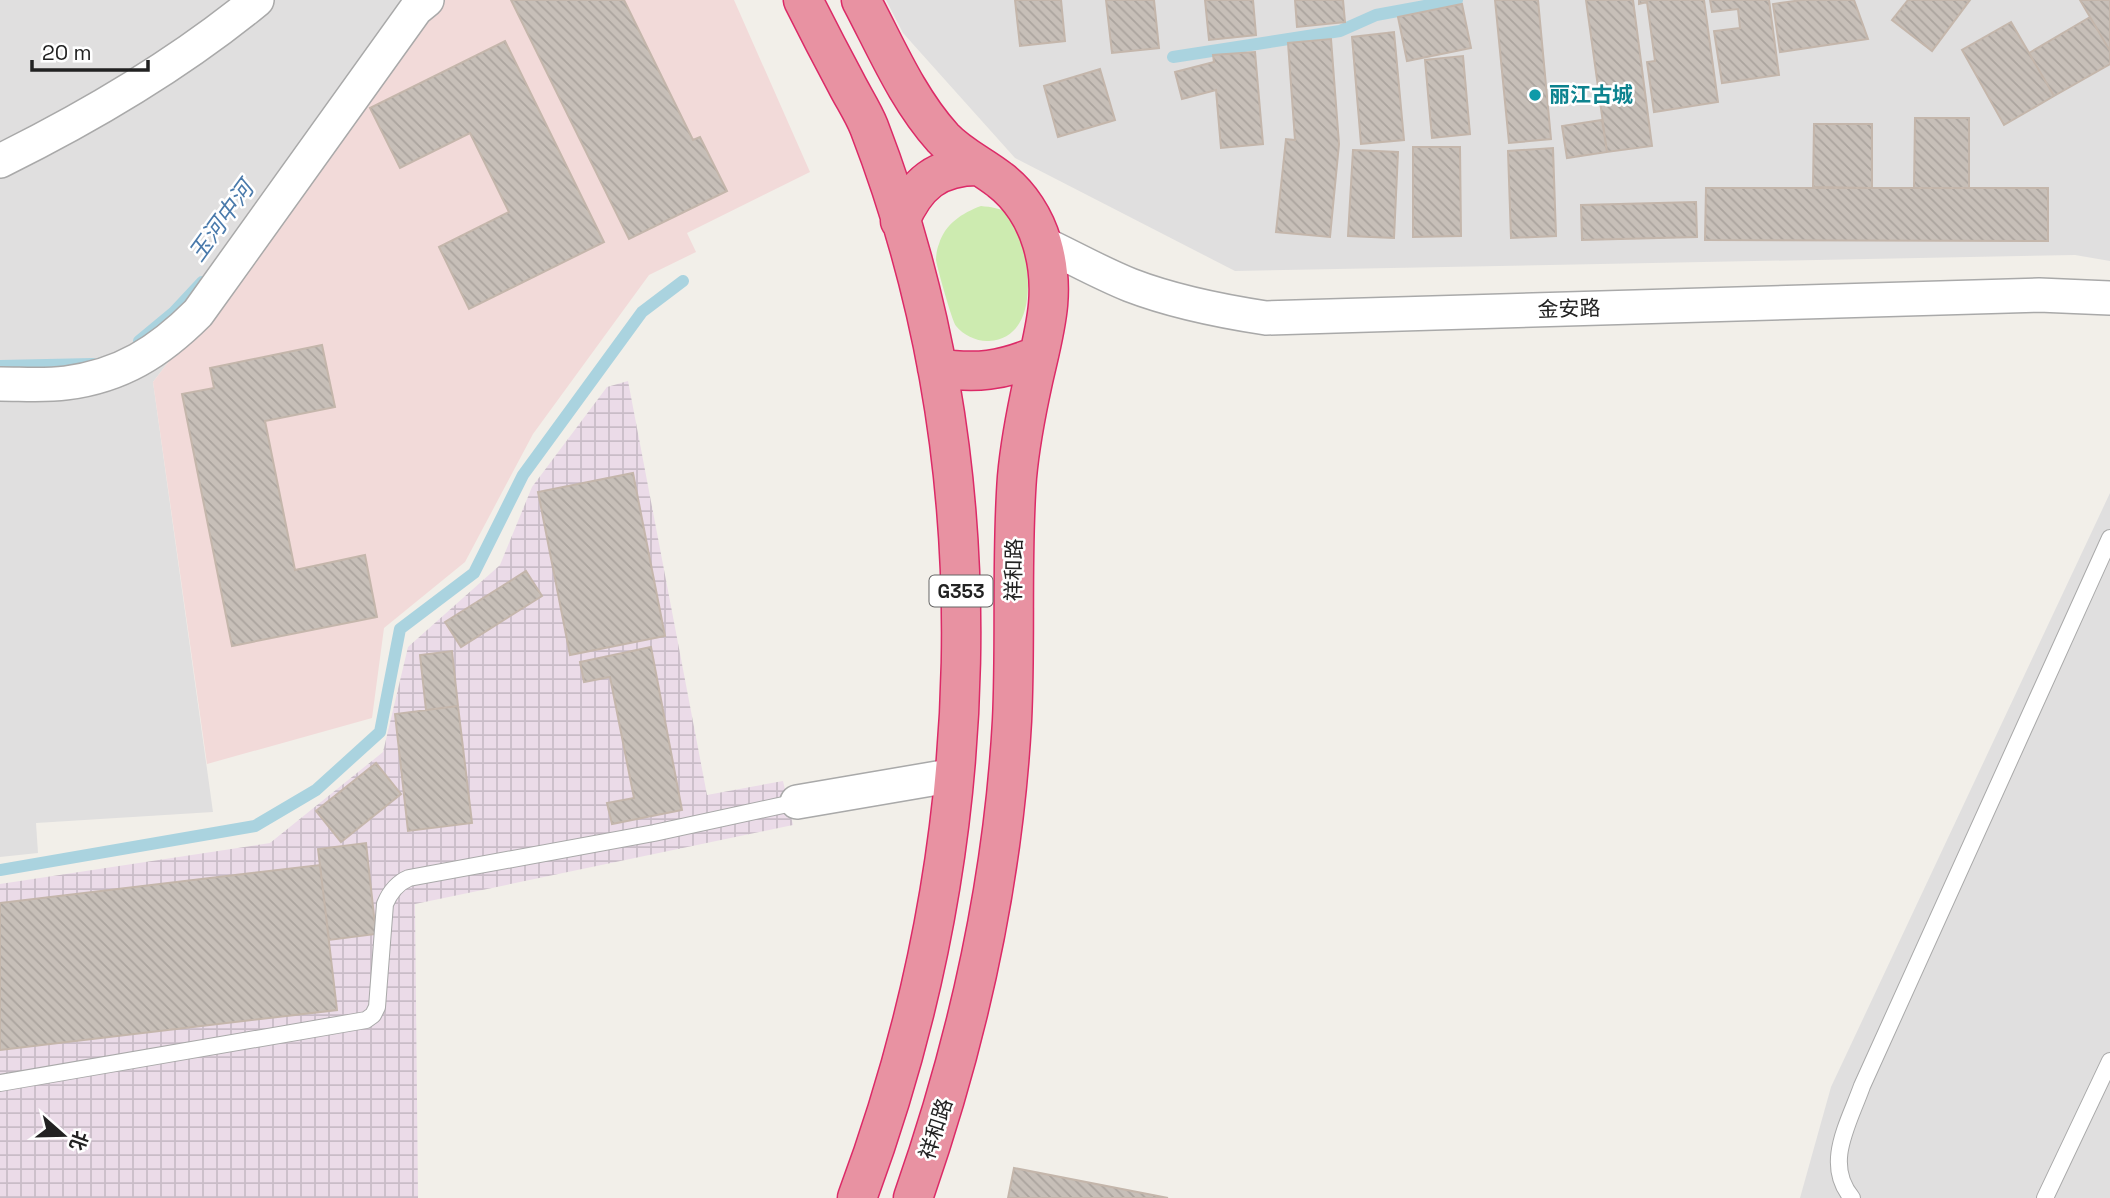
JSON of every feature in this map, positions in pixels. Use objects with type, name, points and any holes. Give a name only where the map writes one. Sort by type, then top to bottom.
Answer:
[{"type":"highway","name":"G353","points":[[803,0],[867,123],[915,270],[946,418],[961,565],[962,652],[955,775],[942,879],[928,956],[910,1031],[858,1198]]},
{"type":"highway","name":"祥和路","points":[[861,0],[915,102],[945,139],[968,160],[1002,181],[1033,217],[1049,271],[1050,293],[1048,315],[1022,435],[1017,475],[1013,562],[1012,722],[1005,805],[993,887],[961,1044],[913,1198]]},
{"type":"highway","points":[[900,220],[919,188],[934,176],[963,166],[978,166]]},
{"type":"highway","points":[[937,368],[964,372],[991,371],[1016,365],[1039,355]]},
{"type":"street","points":[[0,161],[61,131],[129,91],[187,54],[257,0]]},
{"type":"street","points":[[0,384],[63,384],[93,379],[122,369],[175,336],[198,313],[416,9],[427,0]]},
{"type":"street","name":"金安路","points":[[1042,243],[1130,285],[1196,306],[1266,318],[2039,295],[2110,299]]},
{"type":"street","points":[[796,802],[955,775]]},
{"type":"lane","points":[[1852,1198],[1840,1180],[1838,1157],[1862,1086],[2110,538]]},
{"type":"lane","points":[[0,1083],[366,1020],[373,1015],[377,1007],[385,904],[388,895],[401,881],[796,802]]},
{"type":"lane","points":[[2045,1198],[2110,1061]]},
{"type":"shaded area","points":[[0,0],[445,0],[409,29],[316,170],[153,382],[213,812],[36,823],[38,853],[0,857]]},
{"type":"shaded area","points":[[445,0],[734,0],[810,172],[687,233],[696,252],[649,275],[533,434],[465,562],[384,628],[372,718],[207,764],[153,382],[316,170],[409,29]]},
{"type":"shaded area","name":"丽江古城","points":[[886,0],[2110,0],[2110,261],[2075,255],[1235,271],[1015,158],[903,33]]},
{"type":"shaded area","points":[[628,381],[707,795],[783,781],[793,825],[415,904],[418,1198],[0,1198],[0,884],[270,843],[383,752],[408,647],[500,565],[532,487],[607,387]]},
{"type":"shaded area","points":[[2110,493],[2110,1198],[1800,1198],[1831,1087]]},
{"type":"green space","points":[[981,206],[993,207],[1012,217],[1022,244],[1028,278],[1024,313],[1017,327],[1005,337],[989,341],[971,337],[956,326],[936,260],[942,237],[950,225],[967,212]]},
{"type":"building","points":[[511,0],[624,0],[693,140],[700,137],[727,191],[629,239]]},
{"type":"building","points":[[1015,0],[1061,0],[1065,41],[1020,46]]},
{"type":"building","points":[[1106,0],[1154,0],[1159,48],[1112,53]]},
{"type":"building","points":[[1205,0],[1253,0],[1256,35],[1209,40]]},
{"type":"building","points":[[1295,0],[1343,0],[1345,22],[1297,27]]},
{"type":"building","points":[[1495,0],[1538,0],[1551,139],[1509,143]]},
{"type":"building","points":[[1586,0],[1633,0],[1652,146],[1607,152]]},
{"type":"building","points":[[1639,0],[1704,0],[1718,102],[1654,112],[1647,62],[1655,61],[1647,2],[1639,4]]},
{"type":"building","points":[[1710,0],[1769,0],[1779,75],[1722,83],[1714,31],[1740,28],[1738,9],[1712,12]]},
{"type":"building","points":[[1802,0],[1854,0],[1868,39],[1780,52],[1773,4]]},
{"type":"building","points":[[1908,0],[1970,0],[1932,51],[1892,20]]},
{"type":"building","points":[[2080,0],[2110,0],[2110,51]]},
{"type":"building","points":[[1462,4],[1471,48],[1407,61],[1398,17]]},
{"type":"building","points":[[2090,17],[2110,51],[2110,64],[2054,96],[2029,53]]},
{"type":"building","points":[[2011,22],[2054,96],[2004,125],[1962,50]]},
{"type":"building","points":[[1394,32],[1404,140],[1361,144],[1352,37]]},
{"type":"building","points":[[1331,39],[1339,144],[1330,237],[1276,232],[1286,139],[1295,140],[1288,43]]},
{"type":"building","points":[[505,41],[604,242],[469,309],[439,247],[509,212],[470,133],[400,168],[370,108]]},
{"type":"building","points":[[1255,52],[1263,144],[1221,148],[1216,90],[1182,99],[1175,72],[1214,62],[1213,55]]},
{"type":"building","points":[[1463,56],[1470,134],[1432,138],[1425,60]]},
{"type":"building","points":[[1100,69],[1115,120],[1058,137],[1044,86]]},
{"type":"building","points":[[1915,118],[1969,118],[1969,188],[1914,188]]},
{"type":"building","points":[[1602,120],[1607,152],[1567,158],[1562,126]]},
{"type":"building","points":[[1814,124],[1872,124],[1872,188],[1813,187]]},
{"type":"building","points":[[1413,147],[1460,147],[1461,236],[1413,237]]},
{"type":"building","points":[[1553,148],[1556,236],[1511,238],[1508,151]]},
{"type":"building","points":[[1353,150],[1398,152],[1394,238],[1348,236]]},
{"type":"building","points":[[1706,188],[2048,188],[2048,241],[1705,240]]},
{"type":"building","points":[[1696,202],[1697,237],[1582,240],[1581,205]]},
{"type":"building","points":[[322,345],[335,407],[265,421],[295,570],[365,555],[377,617],[232,646],[182,394],[214,388],[210,368]]},
{"type":"building","points":[[633,473],[665,636],[570,655],[538,492]]},
{"type":"building","points":[[526,571],[542,596],[461,647],[445,622]]},
{"type":"building","points":[[651,647],[682,810],[612,824],[607,803],[634,798],[610,677],[584,682],[580,662]]},
{"type":"building","points":[[452,651],[458,706],[426,710],[420,655]]},
{"type":"building","points":[[458,706],[472,823],[408,831],[395,714]]},
{"type":"building","points":[[376,763],[401,794],[341,842],[316,811]]},
{"type":"building","points":[[366,843],[376,934],[329,940],[318,849]]},
{"type":"building","points":[[320,865],[337,1010],[0,1050],[0,903]]},
{"type":"building","points":[[1014,1168],[1168,1198],[1008,1198]]},
{"type":"waterway","points":[[1173,57],[1340,31],[1376,15],[1457,0]]},
{"type":"waterway","points":[[0,870],[255,826],[316,790],[380,732],[400,629],[474,573],[523,475],[642,312],[683,281]]},
{"type":"waterway","name":"玉河中河","points":[[139,341],[174,312],[202,282]]},
{"type":"waterway","name":"玉河中河","points":[[0,366],[93,364]]},
{"type":"place","name":"丽江古城","points":[[1535,95]]}]
